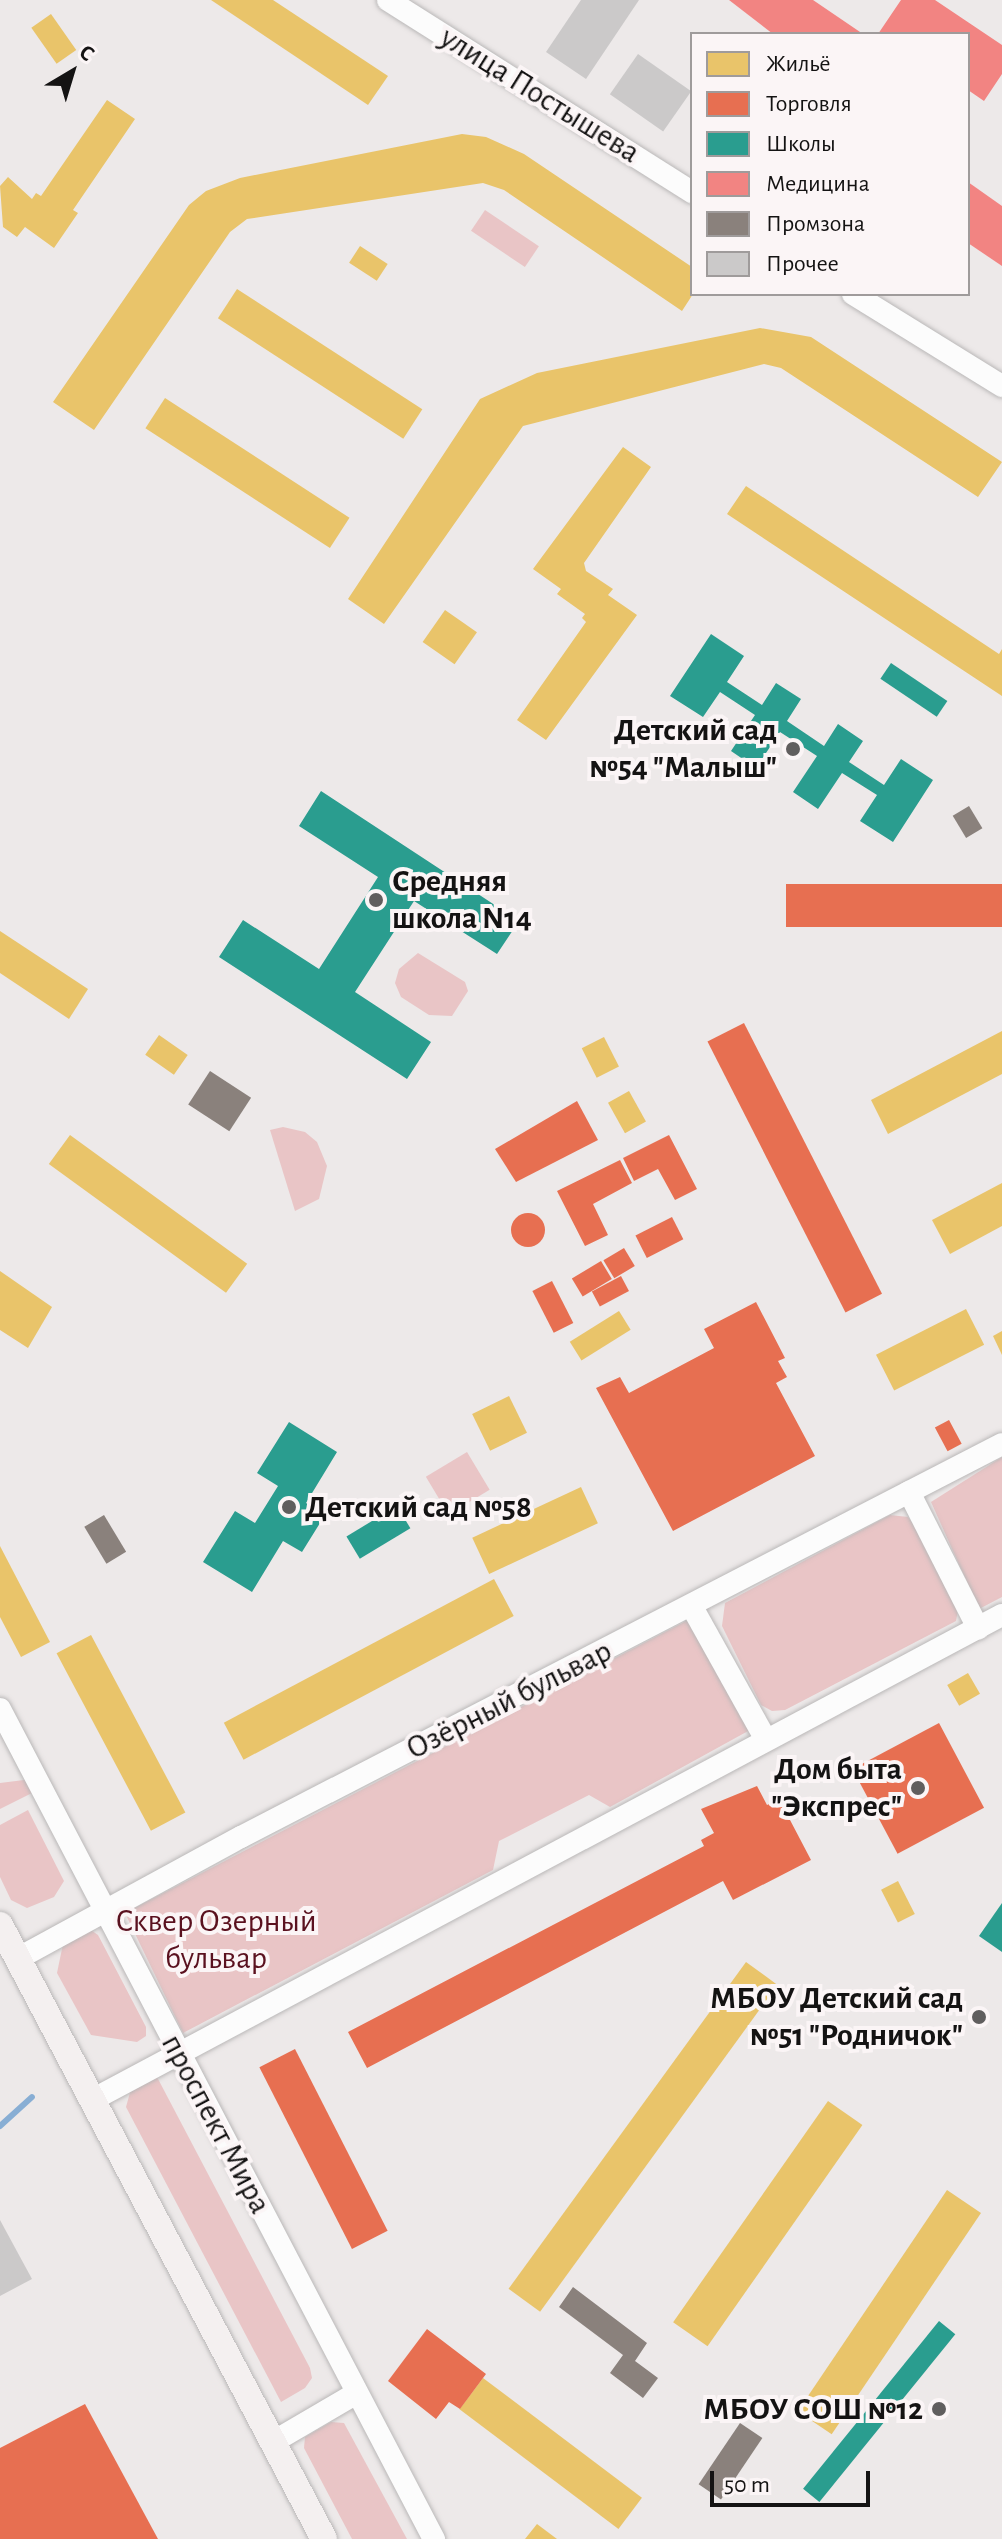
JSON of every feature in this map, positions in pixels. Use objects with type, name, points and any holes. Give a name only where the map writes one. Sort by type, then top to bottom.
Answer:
[{"type":"main road","points":[[0,1925],[324,2539]]},
{"type":"street","name":"улица Постышева","points":[[388,0],[690,191]]},
{"type":"street","points":[[856,296],[1002,386]]},
{"type":"street","name":"Озёрный бульвар","points":[[17,1959],[106,1909],[1002,1444]]},
{"type":"street","points":[[909,1492],[978,1628]]},
{"type":"street","points":[[692,1607],[766,1740]]},
{"type":"street","points":[[92,2100],[1002,1615]]},
{"type":"street","name":"проспект Мира","points":[[0,1709],[434,2539]]},
{"type":"street","points":[[273,2442],[357,2393]]},
{"type":"green space","points":[[485,210],[539,246],[525,267],[471,231]]},
{"type":"green space","points":[[418,953],[465,982],[468,991],[452,1016],[429,1015],[401,997],[395,983],[399,969]]},
{"type":"green space","points":[[283,1127],[305,1132],[317,1142],[327,1166],[319,1199],[295,1211],[270,1130]]},
{"type":"green space","points":[[467,1452],[490,1490],[449,1514],[426,1477]]},
{"type":"green space","points":[[1002,1457],[1002,1597],[979,1609],[931,1502]]},
{"type":"green space","points":[[890,1515],[908,1517],[916,1528],[958,1610],[956,1621],[785,1710],[772,1711],[761,1705],[722,1626],[725,1603]]},
{"type":"green space","name":"Сквер Озерный бульвар","points":[[688,1620],[750,1730],[610,1807],[589,1795],[499,1841],[493,1870],[183,2033],[125,1913]]},
{"type":"green space","points":[[32,1779],[38,1790],[0,1809],[0,1783]]},
{"type":"green space","points":[[28,1810],[64,1881],[54,1897],[27,1908],[11,1900],[0,1877],[0,1825]]},
{"type":"green space","points":[[88,1928],[98,1935],[146,2027],[146,2036],[137,2042],[91,2035],[57,1973],[63,1944]]},
{"type":"green space","points":[[157,2077],[310,2368],[312,2378],[305,2388],[281,2402],[126,2107],[131,2089]]},
{"type":"green space","points":[[331,2422],[344,2423],[407,2539],[352,2539],[304,2448],[305,2437]]},
{"type":"building: Жильё","points":[[211,0],[273,0],[388,76],[368,105]]},
{"type":"building: Жильё","points":[[51,14],[76,50],[57,64],[31,28]]},
{"type":"building: Жильё","points":[[107,100],[135,119],[73,210],[78,213],[54,248],[25,227],[17,237],[3,227],[0,186],[8,177],[32,199],[36,193],[41,196]]},
{"type":"building: Жильё","points":[[462,134],[486,137],[524,154],[690,266],[692,296],[682,311],[504,190],[483,183],[247,219],[230,232],[94,430],[53,402],[189,205],[206,191],[240,178]]},
{"type":"building: Жильё","points":[[360,246],[388,264],[377,281],[349,263]]},
{"type":"building: Жильё","points":[[237,289],[422,409],[403,439],[218,318]]},
{"type":"building: Жильё","points":[[760,328],[811,337],[1002,462],[978,497],[781,368],[764,364],[523,426],[384,624],[348,599],[480,399],[537,373]]},
{"type":"building: Жильё","points":[[165,398],[350,518],[330,548],[145,428]]},
{"type":"building: Жильё","points":[[623,447],[651,467],[584,563],[586,571],[613,589],[608,595],[637,615],[546,740],[517,720],[586,622],[582,618],[585,614],[557,594],[561,589],[533,569]]},
{"type":"building: Жильё","points":[[746,486],[999,654],[1002,649],[1002,696],[727,514]]},
{"type":"building: Жильё","points":[[445,610],[477,632],[455,664],[423,642]]},
{"type":"building: Жильё","points":[[0,931],[88,989],[69,1019],[0,973]]},
{"type":"building: Жильё","points":[[1002,1031],[1002,1074],[888,1134],[871,1100]]},
{"type":"building: Жильё","points":[[159,1035],[188,1055],[174,1075],[145,1055]]},
{"type":"building: Жильё","points":[[604,1037],[619,1066],[597,1078],[582,1048]]},
{"type":"building: Жильё","points":[[629,1091],[646,1122],[625,1133],[608,1103]]},
{"type":"building: Жильё","points":[[70,1135],[247,1264],[226,1293],[49,1164]]},
{"type":"building: Жильё","points":[[1002,1183],[1002,1226],[950,1254],[932,1220]]},
{"type":"building: Жильё","points":[[0,1271],[52,1307],[28,1348],[0,1330]]},
{"type":"building: Жильё","points":[[966,1309],[984,1345],[894,1390],[876,1355]]},
{"type":"building: Жильё","points":[[619,1311],[631,1330],[581,1360],[570,1342]]},
{"type":"building: Жильё","points":[[1002,1331],[1002,1355],[993,1336]]},
{"type":"building: Жильё","points":[[509,1396],[527,1433],[490,1451],[472,1414]]},
{"type":"building: Жильё","points":[[581,1487],[598,1523],[489,1574],[472,1538]]},
{"type":"building: Жильё","points":[[0,1546],[50,1642],[21,1657],[0,1617]]},
{"type":"building: Жильё","points":[[494,1579],[514,1616],[244,1760],[224,1723]]},
{"type":"building: Жильё","points":[[91,1635],[185,1812],[151,1831],[57,1653]]},
{"type":"building: Жильё","points":[[968,1673],[980,1694],[959,1706],[947,1685]]},
{"type":"building: Жильё","points":[[898,1881],[915,1914],[898,1923],[881,1890]]},
{"type":"building: Жильё","points":[[746,1962],[778,1985],[540,2312],[509,2289]]},
{"type":"building: Жильё","points":[[828,2101],[862,2125],[708,2346],[673,2322]]},
{"type":"building: Жильё","points":[[947,2190],[981,2213],[832,2434],[798,2411]]},
{"type":"building: Жильё","points":[[483,2378],[642,2498],[618,2529],[460,2409]]},
{"type":"building: Жильё","points":[[537,2524],[557,2539],[525,2539]]},
{"type":"building: Торговля","points":[[786,884],[1002,884],[1002,927],[786,927]]},
{"type":"building: Торговля","points":[[744,1023],[882,1294],[845,1312],[707,1042]]},
{"type":"building: Торговля","points":[[577,1101],[598,1140],[516,1182],[495,1149]]},
{"type":"building: Торговля","points":[[669,1135],[697,1189],[675,1200],[658,1169],[634,1181],[623,1158]]},
{"type":"building: Торговля","points":[[620,1160],[632,1183],[593,1204],[608,1235],[585,1246],[557,1191]]},
{"type":"building: Торговля","points":[[528,1213],[540,1218],[545,1230],[540,1242],[528,1247],[516,1242],[511,1230],[516,1218]]},
{"type":"building: Торговля","points":[[672,1217],[683,1239],[647,1258],[635,1236]]},
{"type":"building: Торговля","points":[[624,1248],[635,1266],[614,1278],[603,1260]]},
{"type":"building: Торговля","points":[[601,1261],[612,1279],[583,1297],[572,1279]]},
{"type":"building: Торговля","points":[[621,1276],[629,1291],[600,1307],[592,1291]]},
{"type":"building: Торговля","points":[[552,1281],[573,1323],[554,1333],[532,1291]]},
{"type":"building: Торговля","points":[[756,1302],[785,1358],[778,1361],[787,1377],[776,1383],[815,1456],[673,1531],[596,1388],[620,1377],[629,1393],[714,1348],[704,1329]]},
{"type":"building: Торговля","points":[[949,1420],[962,1444],[948,1451],[935,1428]]},
{"type":"building: Торговля","name":"Дом быта \"Экспрес\"","points":[[939,1723],[984,1808],[898,1854],[852,1769]]},
{"type":"building: Торговля","points":[[757,1786],[767,1805],[779,1799],[811,1860],[733,1900],[723,1881],[367,2068],[348,2032],[704,1846],[701,1840],[714,1833],[701,1809]]},
{"type":"building: Торговля","points":[[295,2049],[388,2231],[352,2249],[259,2067]]},
{"type":"building: Торговля","points":[[427,2329],[486,2374],[460,2409],[449,2402],[436,2419],[388,2381]]},
{"type":"building: Торговля","points":[[85,2404],[158,2539],[0,2539],[0,2448]]},
{"type":"building: Школы","points":[[711,634],[744,656],[727,682],[762,705],[776,683],[801,699],[787,721],[824,746],[838,724],[863,741],[849,762],[884,785],[901,759],[933,780],[893,842],[860,821],[877,795],[842,773],[818,809],[793,792],[817,756],[780,732],[756,768],[731,751],[755,715],[720,692],[703,717],[670,696]]},
{"type":"building: Школы","points":[[891,663],[947,701],[937,717],[880,679]]},
{"type":"building: Школы","points":[[321,791],[519,921],[497,954],[414,901],[355,992],[431,1042],[407,1079],[219,957],[243,920],[319,969],[378,877],[299,826]]},
{"type":"building: Школы","name":"Детский сад №58","points":[[289,1422],[337,1452],[306,1503],[325,1515],[302,1552],[283,1541],[252,1592],[203,1562],[235,1511],[255,1523],[278,1486],[257,1473]]},
{"type":"building: Школы","points":[[397,1506],[410,1528],[360,1559],[346,1536]]},
{"type":"building: Школы","points":[[1002,1903],[1002,1952],[979,1936]]},
{"type":"building: Школы","points":[[939,2321],[955,2334],[819,2502],[803,2489]]},
{"type":"building: Медицина","points":[[729,0],[813,0],[860,32],[770,32]]},
{"type":"building: Медицина","points":[[901,0],[935,0],[1002,45],[1002,74],[984,101],[970,91],[970,32],[879,32]]},
{"type":"building: Медицина","points":[[970,183],[1002,206],[1002,266],[970,244]]},
{"type":"building: Промзона","points":[[969,806],[982,828],[966,838],[953,816]]},
{"type":"building: Промзона","points":[[210,1071],[251,1098],[229,1131],[188,1105]]},
{"type":"building: Промзона","points":[[104,1515],[126,1552],[106,1564],[84,1527]]},
{"type":"building: Промзона","points":[[573,2287],[647,2343],[635,2361],[658,2378],[643,2398],[610,2373],[623,2355],[559,2307]]},
{"type":"building: Промзона","points":[[740,2423],[762,2438],[721,2499],[699,2484]]},
{"type":"building: Прочее","points":[[581,0],[639,0],[586,79],[546,52]]},
{"type":"building: Прочее","points":[[638,54],[690,90],[663,131],[610,94]]},
{"type":"building: Прочее","points":[[0,2220],[32,2279],[0,2296]]},
{"type":"waterway","points":[[0,2126],[32,2097]]},
{"type":"place","name":"Детский сад №54 \"Малыш\"","points":[[793,749]]},
{"type":"place","name":"Средняя школа N14","points":[[376,900]]},
{"type":"place","name":"Детский сад №58","points":[[289,1507]]},
{"type":"place","name":"Дом быта \"Экспрес\"","points":[[918,1788]]},
{"type":"place","name":"МБОУ Детский сад №51 \"Родничок\"","points":[[979,2017]]},
{"type":"place","name":"МБОУ СОШ №12","points":[[939,2409]]}]
